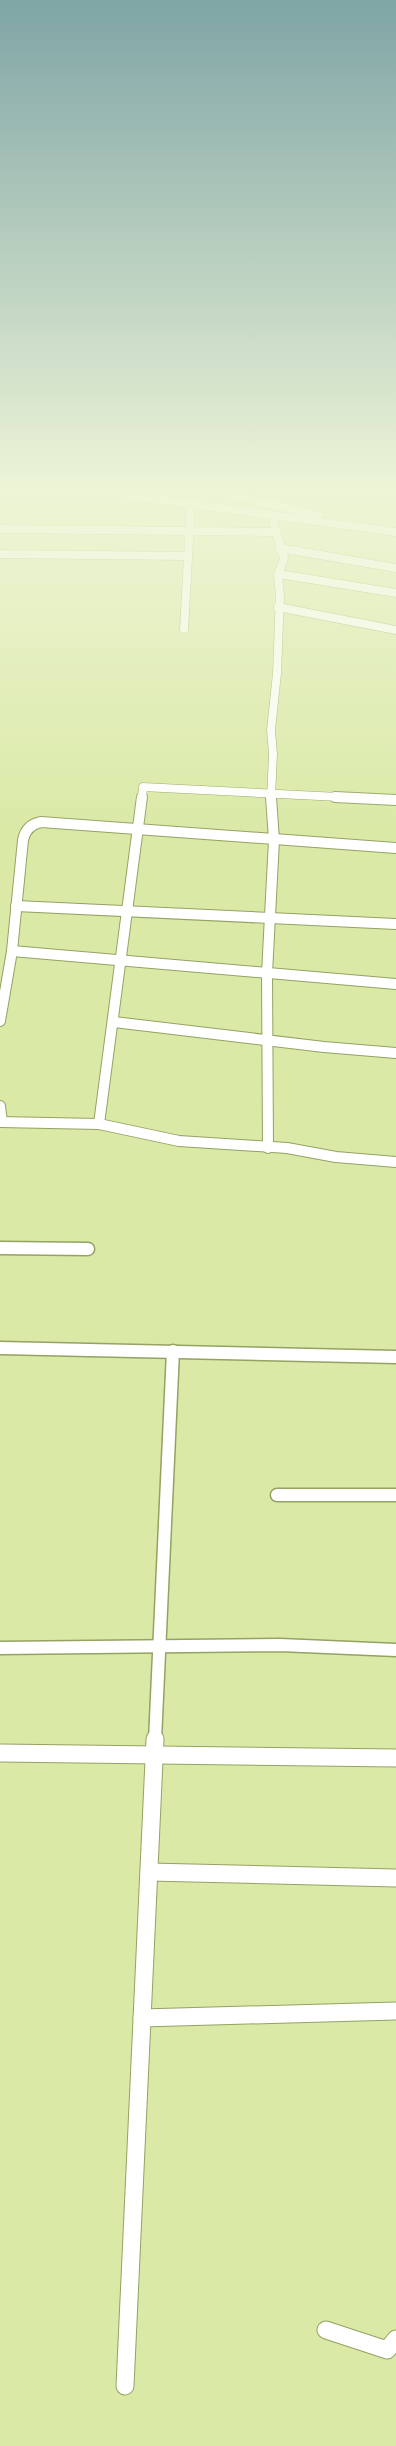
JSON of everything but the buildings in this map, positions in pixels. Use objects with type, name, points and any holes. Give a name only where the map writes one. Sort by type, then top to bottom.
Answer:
[{"type":"street","points":[[184,629],[185,603]]},
{"type":"street","points":[[268,1148],[269,1041],[267,973],[274,840],[271,793],[273,754],[271,730],[277,673],[278,603]]},
{"type":"street","points":[[278,607],[396,630]]},
{"type":"street","points":[[98,1124],[114,1022],[143,786],[396,800]]},
{"type":"street","points":[[0,1021],[12,951],[24,832],[33,824],[41,822],[396,848]]},
{"type":"street","points":[[16,906],[396,924]]},
{"type":"street","points":[[12,951],[396,984]]},
{"type":"street","points":[[114,1022],[269,1041],[396,1053]]},
{"type":"street","points":[[0,1106],[1,1122],[98,1124],[179,1141],[268,1148],[396,1162]]},
{"type":"street","points":[[0,1248],[88,1249]]},
{"type":"street","points":[[0,1348],[396,1356]]},
{"type":"street","points":[[124,2386],[173,1351]]},
{"type":"street","points":[[277,1495],[396,1495]]},
{"type":"street","points":[[0,1648],[280,1645],[396,1650]]},
{"type":"street","points":[[0,1753],[396,1758]]},
{"type":"street","points":[[149,1872],[396,1878]]},
{"type":"street","points":[[142,2018],[396,2011]]},
{"type":"street","points":[[326,2330],[387,2350],[396,2339]]}]
